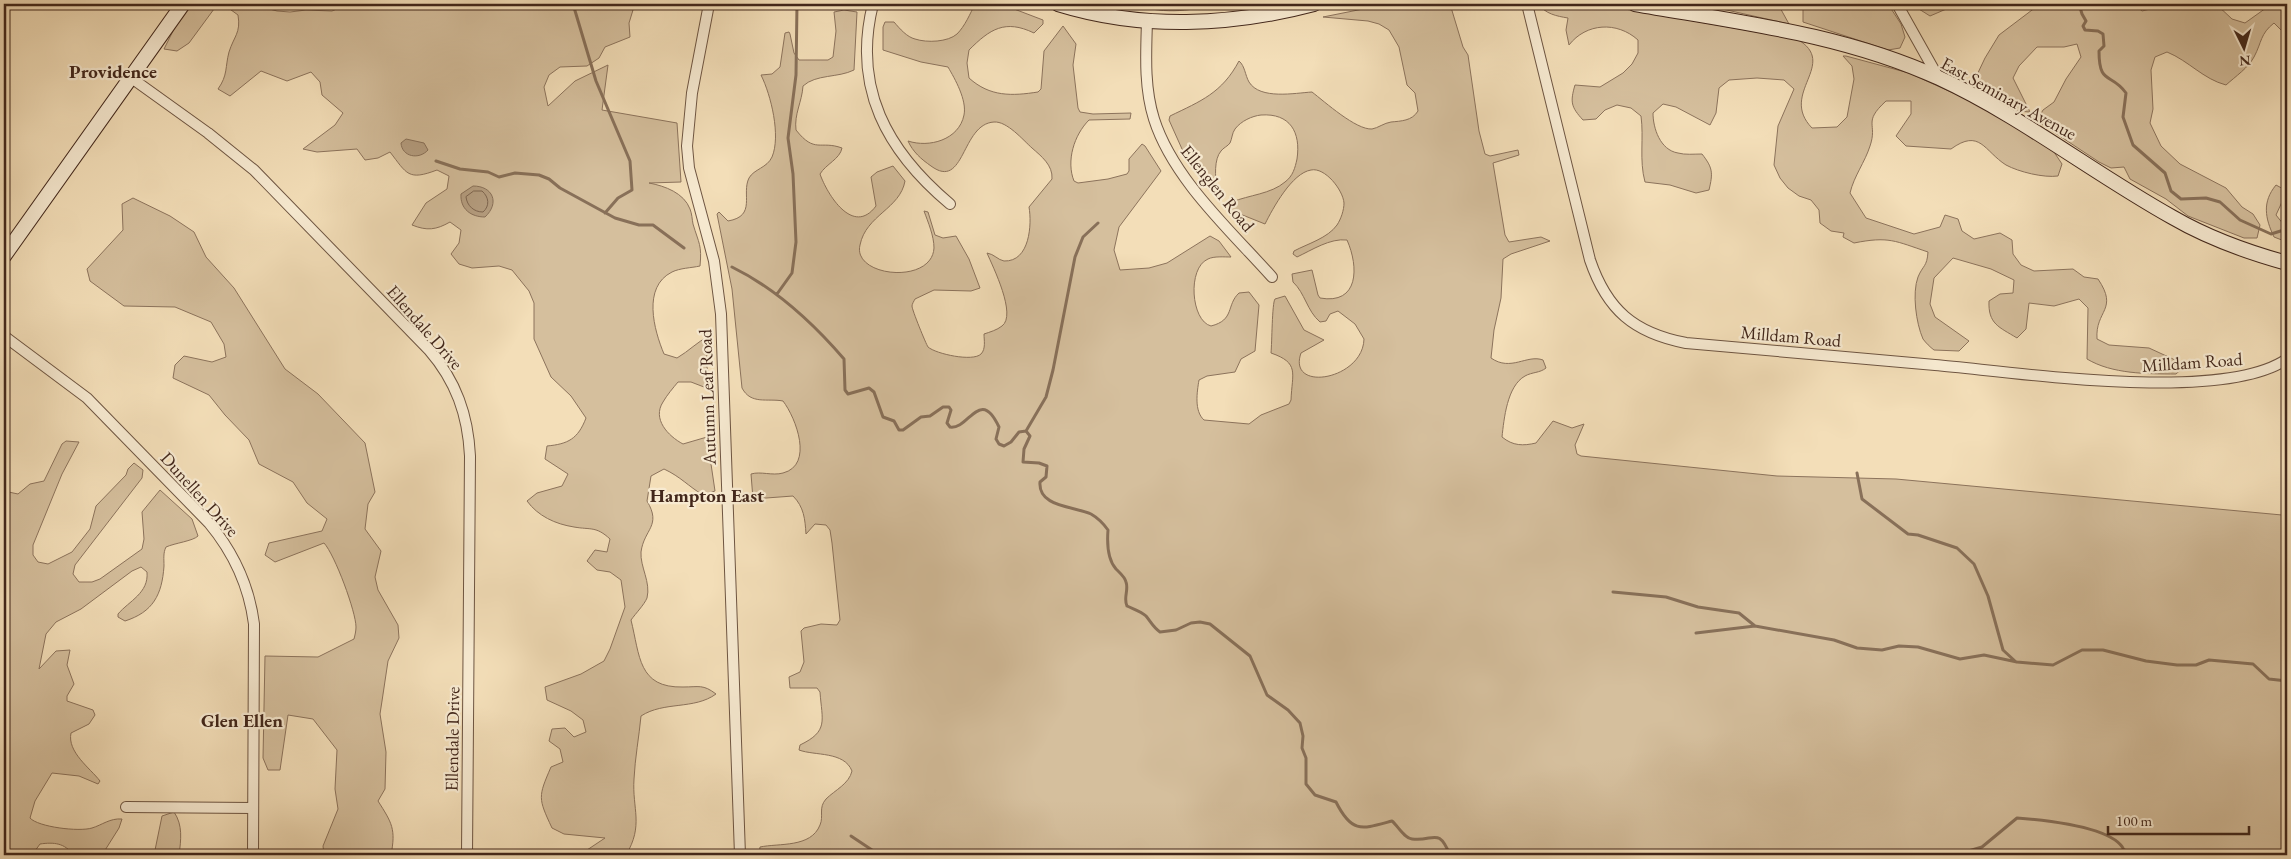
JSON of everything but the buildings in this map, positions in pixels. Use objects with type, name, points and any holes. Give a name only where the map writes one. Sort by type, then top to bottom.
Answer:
[{"type":"street","points":[[4,256],[183,4]]},
{"type":"street","name":"Autumn Leaf Road","points":[[709,4],[692,93],[687,146],[689,168],[714,261],[721,314],[740,855]]},
{"type":"street","points":[[873,4],[869,19],[867,48],[869,81],[879,114],[894,144],[913,170],[950,204]]},
{"type":"street","points":[[1058,4],[1147,21],[1219,21],[1254,17],[1314,4]]},
{"type":"street","name":"Milldam Road","points":[[1527,4],[1590,260],[1597,280],[1620,313],[1650,333],[1686,343],[2141,382],[2235,378],[2258,372],[2287,358]]},
{"type":"street","name":"East Seminary Avenue","points":[[1635,4],[1837,41],[1884,56],[1938,77],[2029,127],[2172,218],[2223,242],[2287,263]]},
{"type":"street","points":[[1897,4],[1938,77]]},
{"type":"street","name":"Ellenglen Road","points":[[1147,21],[1145,62],[1148,87],[1154,119],[1163,142],[1174,162],[1196,192],[1272,277]]},
{"type":"street","name":"Ellendale Drive","points":[[130,77],[208,133],[254,170],[428,350],[448,374],[456,389],[465,417],[470,456],[467,855]]},
{"type":"street","name":"Dunellen Drive","points":[[4,336],[66,381],[106,416],[209,523],[221,537],[236,562],[246,586],[254,624],[253,855]]},
{"type":"street","points":[[126,807],[253,808]]},
{"type":"shaded area","points":[[192,4],[251,4],[277,11],[290,12],[306,10],[332,11],[348,4],[432,6],[434,4],[619,4],[633,10],[629,23],[630,37],[605,47],[599,58],[587,66],[560,67],[549,75],[544,87],[548,106],[575,81],[608,65],[602,110],[677,123],[681,182],[649,183],[673,191],[687,203],[700,245],[700,266],[672,272],[663,279],[657,288],[654,298],[654,321],[664,354],[677,358],[709,336],[706,363],[709,376],[704,387],[691,382],[678,382],[663,402],[659,415],[667,432],[683,444],[707,437],[715,491],[703,495],[664,469],[651,476],[647,501],[653,516],[651,527],[641,552],[648,592],[646,601],[631,620],[640,657],[649,676],[657,682],[668,686],[701,687],[716,694],[698,702],[659,708],[641,716],[634,779],[636,826],[635,835],[626,855],[562,855],[584,852],[605,838],[564,834],[552,828],[541,798],[551,767],[563,762],[560,749],[549,741],[552,729],[565,728],[574,737],[586,732],[583,720],[571,711],[547,700],[545,687],[581,674],[604,661],[625,607],[621,580],[610,572],[597,570],[587,561],[595,550],[607,552],[610,539],[597,530],[567,526],[554,521],[536,511],[527,501],[537,493],[562,486],[568,474],[545,459],[547,446],[561,444],[576,436],[586,418],[571,396],[551,377],[534,339],[534,303],[529,291],[512,270],[499,266],[472,268],[459,264],[451,254],[459,243],[461,230],[450,222],[431,229],[412,225],[426,203],[447,189],[449,176],[437,170],[420,175],[409,173],[400,166],[390,152],[378,158],[365,160],[357,149],[317,152],[303,149],[335,125],[343,113],[322,95],[320,82],[311,72],[287,81],[261,71],[230,96],[218,89],[225,75],[229,52],[239,26],[238,15],[227,7],[214,9],[189,43],[177,51],[164,49],[176,25]]},
{"type":"shaded area","points":[[975,4],[1001,4],[1043,20],[1043,24],[1034,33],[1015,27],[998,28],[969,50],[967,63],[969,78],[977,84],[985,89],[1002,94],[1038,92],[1041,89],[1044,51],[1063,26],[1076,44],[1073,65],[1080,112],[1093,114],[1131,113],[1130,119],[1089,120],[1079,133],[1071,157],[1074,181],[1078,183],[1127,174],[1129,171],[1129,159],[1142,144],[1161,171],[1119,227],[1114,250],[1120,270],[1149,268],[1167,263],[1210,236],[1219,241],[1231,257],[1216,257],[1208,259],[1201,264],[1194,283],[1194,294],[1199,315],[1204,322],[1211,326],[1219,323],[1227,316],[1239,293],[1249,292],[1259,305],[1255,351],[1241,359],[1235,372],[1207,376],[1199,380],[1197,407],[1204,420],[1249,424],[1261,415],[1289,404],[1291,400],[1292,370],[1286,361],[1271,353],[1275,299],[1285,296],[1304,330],[1324,340],[1301,353],[1300,366],[1305,373],[1315,377],[1340,372],[1352,364],[1360,353],[1364,339],[1355,324],[1338,311],[1330,314],[1326,321],[1320,322],[1312,313],[1293,282],[1292,274],[1312,270],[1320,298],[1333,299],[1342,296],[1349,290],[1353,282],[1353,261],[1347,240],[1328,243],[1297,257],[1293,254],[1294,251],[1328,234],[1338,223],[1344,203],[1337,186],[1332,180],[1316,170],[1311,170],[1297,177],[1284,192],[1265,224],[1230,210],[1229,206],[1232,202],[1267,192],[1279,186],[1290,177],[1297,159],[1298,149],[1295,133],[1291,126],[1279,117],[1261,115],[1247,119],[1237,126],[1230,143],[1222,150],[1217,159],[1217,188],[1182,149],[1169,120],[1170,116],[1218,89],[1239,61],[1243,65],[1249,82],[1254,88],[1278,94],[1312,92],[1341,115],[1365,128],[1372,129],[1388,123],[1409,119],[1418,111],[1415,93],[1407,85],[1399,47],[1389,30],[1379,24],[1368,21],[1323,17],[1388,4],[1450,4],[1463,47],[1468,55],[1479,131],[1485,154],[1490,156],[1518,150],[1519,155],[1493,163],[1505,235],[1509,242],[1541,237],[1550,241],[1511,254],[1503,259],[1501,298],[1494,330],[1491,358],[1505,363],[1531,359],[1543,360],[1546,368],[1525,376],[1514,387],[1510,395],[1504,421],[1502,437],[1506,440],[1527,445],[1536,443],[1553,421],[1572,428],[1584,424],[1575,445],[1577,454],[1581,456],[1777,476],[1896,479],[2282,515],[2285,502],[2287,503],[2287,855],[759,855],[760,847],[802,841],[816,832],[821,822],[824,802],[848,780],[852,771],[843,760],[836,757],[799,750],[800,745],[816,735],[820,730],[822,718],[820,692],[817,688],[790,688],[789,677],[800,672],[804,662],[801,631],[804,628],[821,624],[837,625],[840,620],[832,543],[830,530],[826,525],[815,524],[806,534],[802,509],[793,496],[753,499],[751,474],[779,474],[792,468],[798,461],[800,451],[799,440],[793,418],[783,401],[755,399],[750,397],[742,388],[732,289],[717,214],[719,212],[728,221],[742,214],[746,204],[749,178],[754,172],[767,164],[772,157],[775,148],[774,116],[761,75],[772,74],[780,67],[785,33],[789,32],[794,53],[799,60],[828,60],[833,57],[836,31],[834,12],[844,10],[857,12],[854,70],[814,80],[803,86],[796,119],[796,130],[808,142],[813,144],[842,148],[839,155],[820,174],[828,192],[842,209],[850,215],[859,217],[867,214],[876,206],[871,177],[877,172],[893,166],[905,181],[897,199],[869,226],[863,235],[860,245],[861,256],[868,264],[879,270],[908,272],[920,268],[930,260],[934,243],[924,211],[928,212],[935,235],[943,238],[956,236],[969,259],[980,288],[971,291],[934,290],[915,299],[912,306],[928,347],[932,350],[963,357],[981,354],[984,347],[984,334],[1002,326],[1006,320],[1007,312],[998,279],[987,253],[1004,261],[1013,260],[1024,249],[1029,232],[1029,207],[1052,179],[1051,169],[1043,158],[1014,132],[1004,125],[994,122],[983,125],[975,133],[957,164],[951,170],[942,171],[931,166],[912,149],[908,141],[916,143],[934,142],[950,136],[956,131],[964,115],[964,103],[960,90],[948,67],[921,62],[883,50],[883,27],[885,22],[894,22],[906,35],[915,39],[931,41],[948,39],[960,31]]},
{"type":"shaded area","points":[[1134,4],[1214,4],[1194,9],[1164,11]]},
{"type":"shaded area","points":[[1538,4],[1596,4],[1797,39],[1809,49],[1813,59],[1812,69],[1801,103],[1803,115],[1812,128],[1837,127],[1847,117],[1854,79],[1852,66],[1843,56],[1909,73],[1991,110],[2048,143],[2062,164],[2058,176],[2039,175],[2011,168],[1987,148],[1975,141],[1961,143],[1951,149],[1906,146],[1896,136],[1911,114],[1911,101],[1886,101],[1872,119],[1870,146],[1850,193],[1866,218],[1914,234],[1940,227],[1945,215],[1958,219],[1962,231],[1974,239],[2000,233],[2012,240],[2013,254],[2021,265],[2034,271],[2073,269],[2084,277],[2098,279],[2104,289],[2106,304],[2097,329],[2097,339],[2109,345],[2149,348],[2186,365],[2176,374],[2142,373],[2107,368],[2087,359],[2088,308],[2079,299],[2054,306],[2029,303],[2026,329],[2017,338],[1996,324],[1990,315],[1989,309],[1989,301],[2000,294],[2013,293],[2014,280],[1991,269],[1953,258],[1934,278],[1930,304],[1935,317],[1969,341],[1959,351],[1934,350],[1923,339],[1917,317],[1915,299],[1916,284],[1926,263],[1928,252],[1884,240],[1854,243],[1843,237],[1844,233],[1831,231],[1820,223],[1819,210],[1811,200],[1799,196],[1788,188],[1780,178],[1774,165],[1778,126],[1794,89],[1784,80],[1757,78],[1729,80],[1719,88],[1716,113],[1710,125],[1676,107],[1663,104],[1653,113],[1654,125],[1659,138],[1666,148],[1672,151],[1684,154],[1702,154],[1711,171],[1709,190],[1696,193],[1670,185],[1645,182],[1642,165],[1641,116],[1631,108],[1617,105],[1605,110],[1596,119],[1583,120],[1574,108],[1572,100],[1575,85],[1600,87],[1623,73],[1632,64],[1638,53],[1638,40],[1621,30],[1602,27],[1584,32],[1569,45],[1566,30],[1568,18],[1548,12]]},
{"type":"shaded area","points":[[1700,4],[1778,4],[1789,24]]},
{"type":"shaded area","points":[[1807,4],[1888,4],[1901,24],[1905,37],[1900,48],[1888,50],[1803,22],[1803,9]]},
{"type":"shaded area","points":[[1911,4],[1958,4],[1930,16]]},
{"type":"shaded area","points":[[2040,4],[2134,4],[2142,11],[2154,8],[2153,4],[2216,4],[2232,19],[2245,23],[2266,8],[2268,4],[2287,4],[2287,36],[2274,23],[2269,27],[2251,61],[2226,85],[2210,79],[2167,52],[2155,57],[2151,70],[2153,109],[2150,123],[2161,146],[2180,164],[2226,188],[2242,207],[2253,214],[2260,225],[2257,238],[2244,238],[2188,216],[2166,199],[2130,179],[2124,167],[2111,168],[2099,162],[2037,121],[2043,110],[2054,102],[2066,79],[2081,57],[2077,44],[2064,47],[2037,47],[2019,66],[2013,78],[2030,112],[2016,111],[1981,90],[1976,77],[1999,35]]},
{"type":"shaded area","points":[[2276,185],[2287,191],[2276,215],[2284,225],[2287,225],[2287,242],[2274,237],[2267,217],[2267,204]]},
{"type":"shaded area","points":[[133,198],[170,216],[194,232],[206,257],[234,288],[285,369],[318,394],[365,443],[375,492],[368,504],[365,529],[381,551],[375,577],[378,590],[398,625],[399,638],[388,661],[380,714],[386,752],[385,789],[378,801],[392,826],[391,855],[324,855],[323,846],[338,809],[335,789],[337,750],[313,719],[288,715],[280,770],[268,770],[263,758],[265,656],[318,657],[354,639],[355,620],[339,571],[329,549],[324,543],[275,562],[265,555],[269,543],[322,531],[327,519],[307,503],[293,482],[259,464],[249,440],[209,395],[173,378],[175,365],[184,356],[212,362],[226,357],[224,344],[211,322],[175,307],[124,306],[90,281],[87,269],[123,230],[122,204]]},
{"type":"shaded area","points":[[66,441],[79,442],[62,474],[33,545],[33,555],[38,562],[48,564],[72,552],[90,529],[96,506],[126,475],[128,469],[134,463],[143,470],[142,478],[75,565],[73,574],[79,582],[92,582],[100,579],[142,549],[144,539],[142,512],[160,490],[192,519],[198,536],[166,547],[161,586],[154,601],[143,613],[125,621],[118,617],[118,614],[145,586],[147,572],[141,567],[132,571],[81,609],[56,622],[46,634],[39,669],[56,651],[70,650],[67,665],[74,684],[67,696],[67,701],[93,710],[95,715],[89,724],[71,733],[72,747],[100,781],[98,784],[79,776],[52,773],[35,801],[30,818],[41,824],[59,828],[78,829],[92,828],[110,821],[122,819],[119,828],[102,855],[73,855],[63,846],[50,843],[40,844],[32,855],[4,855],[4,491],[18,494],[30,484],[44,481],[62,444]]},
{"type":"shaded area","points":[[174,812],[180,827],[179,855],[154,855],[162,816]]},
{"type":"water","points":[[406,139],[424,143],[428,150],[416,156],[408,154],[402,148],[401,143]]},
{"type":"water","points":[[473,186],[485,189],[492,196],[493,201],[490,212],[485,217],[471,214],[462,204],[461,194]]},
{"type":"waterway","points":[[573,4],[596,81],[630,161],[632,190],[618,198],[605,213]]},
{"type":"waterway","points":[[777,294],[792,273],[796,242],[793,174],[788,138],[796,75],[797,4]]},
{"type":"waterway","points":[[2079,4],[2086,21],[2083,26],[2085,30],[2098,31],[2103,34],[2104,46],[2099,51],[2101,69],[2107,77],[2126,93],[2123,117],[2133,145],[2165,173],[2171,191],[2181,199],[2206,198],[2220,202],[2240,220],[2271,234],[2287,229]]},
{"type":"waterway","points":[[436,161],[460,169],[488,172],[499,177],[515,173],[539,175],[615,218],[639,225],[653,225],[684,248]]},
{"type":"waterway","points":[[1026,431],[1046,397],[1075,257],[1083,237],[1098,223]]},
{"type":"waterway","points":[[732,267],[778,296],[819,332],[844,359],[845,390],[848,394],[869,388],[874,392],[883,417],[894,421],[899,430],[903,430],[921,417],[930,416],[943,407],[949,407],[951,410],[947,423],[950,427],[957,426],[980,410],[986,410],[992,415],[999,427],[996,439],[999,444],[1004,446],[1011,442],[1019,432],[1026,431],[1030,436],[1024,449],[1023,462],[1039,463],[1047,466],[1046,477],[1040,482],[1041,490],[1045,496],[1058,504],[1091,514],[1108,530],[1109,556],[1127,585],[1127,606],[1144,614],[1160,632],[1176,630],[1191,623],[1210,624],[1250,656],[1267,695],[1288,710],[1300,723],[1303,736],[1302,748],[1306,758],[1306,784],[1315,795],[1336,802],[1347,820],[1353,824],[1365,827],[1392,821],[1409,838],[1439,838],[1446,846],[1450,855]]},
{"type":"waterway","points":[[1857,473],[1862,499],[1908,534],[1918,535],[1957,548],[1974,564],[1988,596],[2003,650],[2016,662]]},
{"type":"waterway","points":[[1613,592],[1666,597],[1698,607],[1739,613],[1755,626]]},
{"type":"waterway","points":[[1696,633],[1755,626],[1834,640],[1857,648],[1882,650],[1899,646],[1918,647],[1960,659],[1984,655],[2017,662],[2053,665],[2082,650],[2103,650],[2146,661],[2177,665],[2196,665],[2209,660],[2253,664],[2269,679],[2287,681]]},
{"type":"waterway","points":[[1955,855],[1982,847],[2017,818],[2043,820],[2092,830],[2106,835],[2117,842],[2124,850],[2142,855]]},
{"type":"waterway","points":[[851,836],[878,854],[895,851],[915,855]]},
{"type":"district","name":"Providence","points":[[113,71]]},
{"type":"district","name":"Hampton East","points":[[707,495]]},
{"type":"district","name":"Glen Ellen","points":[[242,720]]}]
